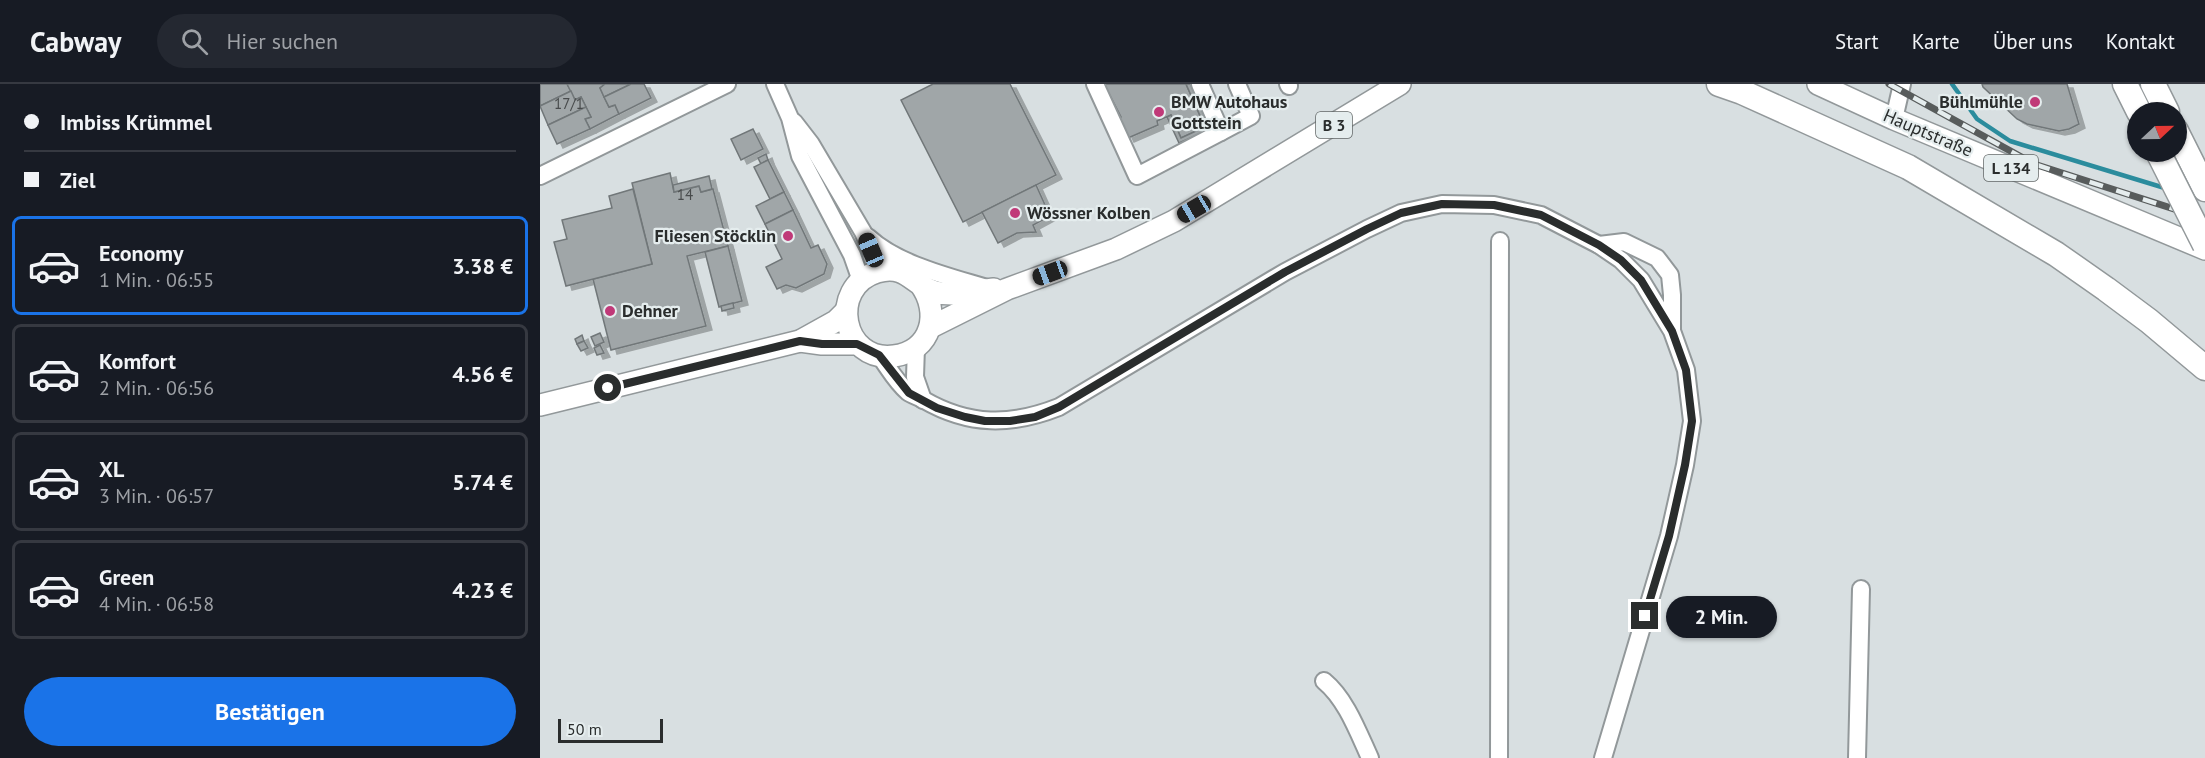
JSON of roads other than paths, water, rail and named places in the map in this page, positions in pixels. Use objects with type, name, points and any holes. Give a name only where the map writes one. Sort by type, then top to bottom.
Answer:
[{"type":"highway","points":[[1719,84],[1742,92],[1908,167],[2073,266],[2149,321],[2205,368]]},
{"type":"highway","points":[[2125,84],[2134,102]]},
{"type":"highway","points":[[2153,84],[2162,102]]},
{"type":"highway","points":[[2187,154],[2205,189]]},
{"type":"highway","points":[[2163,162],[2205,247]]},
{"type":"main road","name":"B 3","points":[[931,327],[999,289],[1116,249],[1174,221],[1400,84]]},
{"type":"main road","name":"Hauptstraße","points":[[1818,84],[1894,119],[2205,247]]},
{"type":"main road","points":[[800,341],[822,344],[857,344],[879,355],[896,356],[916,347],[931,327],[931,303],[928,293],[912,277],[896,271],[876,272],[856,285],[846,311],[849,328],[857,344]]},
{"type":"main road","name":"B 3","points":[[920,284],[935,292],[963,293],[999,289]]},
{"type":"main road","points":[[540,405],[800,341],[836,321],[846,311]]},
{"type":"street","points":[[540,176],[727,84]]},
{"type":"street","points":[[775,84],[790,118],[800,156],[852,255],[859,275],[856,285]]},
{"type":"street","points":[[1095,84],[1137,176],[1251,116],[1237,84]]},
{"type":"street","points":[[1200,84],[1221,132]]},
{"type":"street","points":[[1894,119],[1902,84]]},
{"type":"street","points":[[790,118],[811,144],[863,232],[871,250],[881,263],[896,271]]},
{"type":"street","points":[[879,355],[909,393],[956,415],[985,421],[1010,421],[1035,417],[1059,407],[1285,272],[1401,213],[1442,204],[1494,205],[1541,215],[1599,245],[1621,260],[1641,280],[1672,331],[1686,370],[1692,421],[1669,536],[1603,758]]},
{"type":"street","points":[[863,232],[878,246],[898,256],[999,289]]},
{"type":"street","points":[[1499,758],[1500,241]]},
{"type":"street","points":[[1599,245],[1624,242],[1657,258],[1670,275],[1672,331]]},
{"type":"street","points":[[916,347],[915,377],[923,400]]},
{"type":"street","points":[[1857,758],[1861,589]]},
{"type":"street","points":[[1324,681],[1335,690],[1370,758]]},
{"type":"waterway","points":[[1952,84],[1977,119],[2010,141],[2168,189]]},
{"type":"railway","points":[[1889,84],[2034,164],[2205,219]]},
{"type":"place","name":"Bühlmühle","points":[[2035,102]]},
{"type":"place","name":"BMW Autohaus Gottstein","points":[[1159,112]]},
{"type":"place","name":"Wössner Kolben","points":[[1015,213]]},
{"type":"place","name":"Fliesen Stöcklin","points":[[788,236]]},
{"type":"place","name":"Dehner","points":[[610,311]]}]
